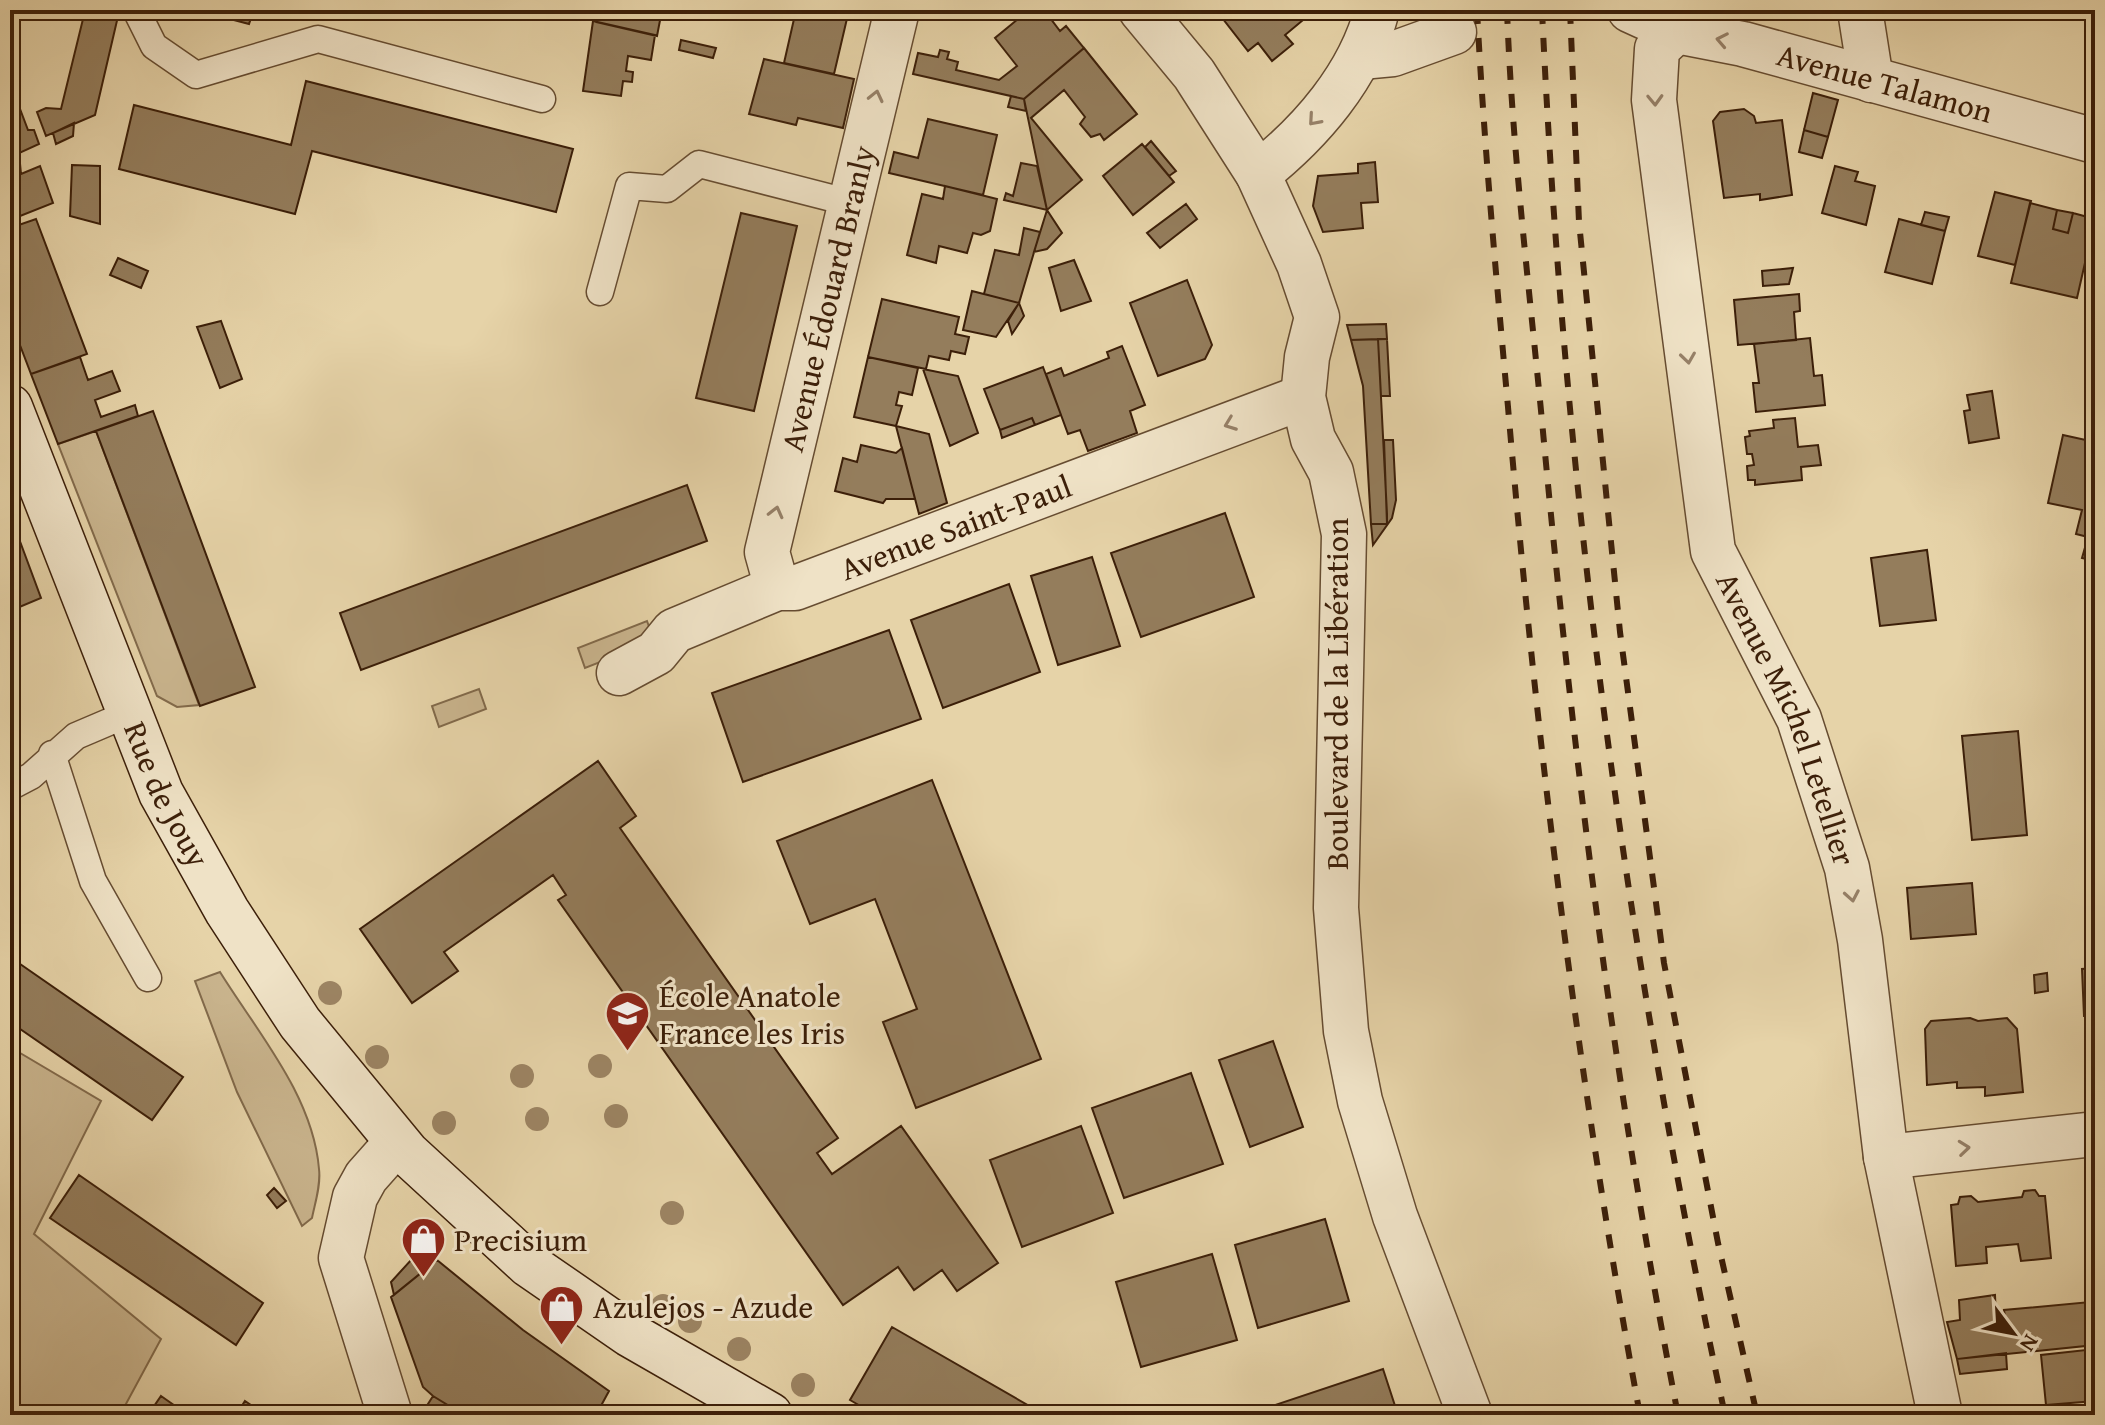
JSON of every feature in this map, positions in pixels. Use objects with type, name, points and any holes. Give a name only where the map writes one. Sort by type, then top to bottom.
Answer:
[{"type":"street","name":"Avenue Édouard Branly","points":[[777,588],[767,552],[897,10]]},
{"type":"street","name":"Boulevard de la Libération","points":[[1141,10],[1194,74],[1258,174],[1299,264],[1317,317],[1307,357],[1303,397],[1313,439],[1331,472],[1344,534],[1336,908],[1346,1031],[1360,1101],[1395,1216],[1470,1415]]},
{"type":"street","points":[[1258,174],[1287,151],[1361,57],[1377,10]]},
{"type":"street","name":"Avenue Talamon","points":[[1630,10],[1676,31],[1743,44],[2095,141]]},
{"type":"street","points":[[1860,10],[1871,80]]},
{"type":"street","name":"Avenue Michel Letellier","points":[[1676,31],[1657,49],[1654,100],[1713,551],[1799,719],[1847,868],[1860,940],[1886,1157],[1940,1415]]},
{"type":"street","points":[[1361,57],[1393,54],[1454,32]]},
{"type":"street","name":"Avenue Saint-Paul","points":[[619,673],[656,653],[674,631],[777,588],[795,588],[1303,397]]},
{"type":"street","name":"Rue de Jouy","points":[[10,407],[161,793],[232,920],[300,1023],[397,1142],[457,1202],[529,1265],[629,1334],[770,1415]]},
{"type":"street","points":[[1886,1157],[2095,1134]]},
{"type":"street","points":[[390,1415],[341,1258],[355,1197],[366,1177],[397,1142]]},
{"type":"lane","points":[[136,10],[154,46],[196,75],[318,39],[542,99]]},
{"type":"lane","points":[[600,292],[629,186],[667,189],[699,164],[851,203]]},
{"type":"lane","points":[[10,787],[31,776],[52,754],[76,736],[130,713]]},
{"type":"lane","points":[[52,754],[93,881],[148,978]]},
{"type":"shaded area","points":[[96,431],[199,705],[177,707],[157,696],[58,444]]},
{"type":"shaded area","points":[[647,621],[654,641],[585,668],[578,648]]},
{"type":"shaded area","points":[[479,689],[486,709],[439,727],[432,706]]},
{"type":"shaded area","points":[[220,972],[282,1066],[315,1142],[319,1169],[317,1194],[312,1218],[302,1226],[237,1092],[195,981]]},
{"type":"shaded area","points":[[10,1047],[101,1101],[34,1234],[161,1339],[120,1415],[10,1415]]},
{"type":"building","points":[[81,10],[119,12],[95,115],[46,136],[37,112],[46,108],[61,109],[84,15]]},
{"type":"building","points":[[196,10],[273,10],[271,16],[253,12],[249,24]]},
{"type":"building","points":[[598,10],[662,10],[657,36],[596,22]]},
{"type":"building","points":[[791,10],[849,10],[834,74],[784,63],[794,19],[789,18]]},
{"type":"building","points":[[1029,10],[1044,10],[1060,31],[1066,26],[1084,48],[1024,99],[913,74],[918,53],[938,57],[940,50],[949,52],[947,59],[958,62],[956,70],[999,80],[1017,66],[995,38]]},
{"type":"building","points":[[1216,10],[1315,10],[1285,35],[1293,44],[1272,61],[1258,43],[1248,51]]},
{"type":"building","points":[[593,21],[655,35],[651,60],[628,56],[626,71],[633,72],[632,82],[623,81],[621,96],[583,91]]},
{"type":"building","points":[[681,40],[716,48],[713,58],[679,50]]},
{"type":"building","points":[[1084,48],[1137,114],[1104,140],[1100,134],[1091,137],[1080,124],[1085,117],[1064,90],[1031,118],[1082,180],[1047,210],[1024,99]]},
{"type":"building","points":[[764,59],[854,79],[843,128],[798,118],[796,125],[749,114]]},
{"type":"building","points":[[306,81],[573,149],[556,212],[312,151],[295,214],[119,169],[134,105],[291,145]]},
{"type":"building","points":[[1813,93],[1838,100],[1828,137],[1804,130]]},
{"type":"building","points":[[1011,96],[1024,99],[1026,111],[1008,107]]},
{"type":"building","points":[[17,101],[28,130],[34,130],[39,144],[19,153],[21,174],[40,166],[53,203],[10,220],[10,103]]},
{"type":"building","points":[[1744,109],[1754,116],[1756,123],[1782,120],[1792,195],[1760,200],[1760,194],[1724,198],[1713,121],[1720,112]]},
{"type":"building","points":[[928,119],[997,135],[983,195],[889,173],[894,152],[918,158]]},
{"type":"building","points":[[74,123],[73,136],[56,144],[53,133]]},
{"type":"building","points":[[1804,130],[1828,137],[1822,158],[1799,152]]},
{"type":"building","points":[[1151,141],[1176,171],[1169,176],[1145,147]]},
{"type":"building","points":[[1142,144],[1174,182],[1133,215],[1103,176]]},
{"type":"building","points":[[1375,162],[1378,202],[1361,203],[1363,228],[1323,232],[1313,206],[1318,176],[1358,173],[1358,164]]},
{"type":"building","points":[[1021,163],[1037,166],[1047,210],[1004,200],[1006,193],[1013,196]]},
{"type":"building","points":[[72,165],[100,166],[100,224],[70,216]]},
{"type":"building","points":[[1835,166],[1858,172],[1855,181],[1875,186],[1866,225],[1822,213]]},
{"type":"building","points":[[945,186],[997,199],[990,231],[981,235],[973,233],[967,253],[939,246],[936,263],[907,255],[922,194],[943,199]]},
{"type":"building","points":[[1995,192],[2031,201],[2015,265],[1978,256]]},
{"type":"building","points":[[2030,203],[2057,210],[2053,229],[2068,233],[2073,213],[2095,219],[2077,298],[2011,283]]},
{"type":"building","points":[[1186,204],[1197,219],[1160,248],[1147,233]]},
{"type":"building","points":[[1047,210],[1062,233],[1047,249],[1034,252]]},
{"type":"building","points":[[2057,210],[2073,213],[2068,233],[2053,229]]},
{"type":"building","points":[[1925,212],[1949,217],[1945,231],[1921,225]]},
{"type":"building","points":[[741,213],[797,226],[754,411],[696,398]]},
{"type":"building","points":[[36,219],[87,354],[31,374],[10,319],[10,228]]},
{"type":"building","points":[[1899,219],[1945,231],[1932,284],[1885,272]]},
{"type":"building","points":[[1024,228],[1040,232],[1019,303],[984,294],[995,250],[1019,255]]},
{"type":"building","points":[[118,258],[148,271],[141,288],[110,275]]},
{"type":"building","points":[[1074,260],[1091,301],[1061,311],[1049,268]]},
{"type":"building","points":[[1793,268],[1789,284],[1763,286],[1762,271]]},
{"type":"building","points":[[1187,280],[1212,345],[1205,359],[1158,376],[1130,303]]},
{"type":"building","points":[[972,291],[1019,303],[996,337],[963,330]]},
{"type":"building","points":[[1799,294],[1800,311],[1794,312],[1796,340],[1738,345],[1734,300]]},
{"type":"building","points":[[882,299],[959,317],[955,334],[969,337],[965,354],[951,351],[949,360],[929,356],[926,369],[868,357]]},
{"type":"building","points":[[1019,303],[1024,316],[1012,334],[1008,321]]},
{"type":"building","points":[[221,321],[242,379],[220,388],[197,327]]},
{"type":"building","points":[[1386,324],[1387,339],[1351,340],[1347,325]]},
{"type":"building","points":[[1810,338],[1814,376],[1822,375],[1825,405],[1756,412],[1753,383],[1759,383],[1754,344]]},
{"type":"building","points":[[1378,339],[1387,339],[1390,396],[1381,396]]},
{"type":"building","points":[[1378,339],[1387,524],[1371,524],[1363,386],[1351,340]]},
{"type":"building","points":[[1122,346],[1145,405],[1130,411],[1137,433],[1088,451],[1080,430],[1068,434],[1046,374],[1061,368],[1064,376],[1109,358],[1107,352]]},
{"type":"building","points":[[80,357],[88,380],[112,371],[120,391],[95,400],[101,417],[135,405],[138,416],[58,444],[31,374]]},
{"type":"building","points":[[868,357],[918,368],[912,395],[899,392],[896,405],[902,406],[896,426],[854,417]]},
{"type":"building","points":[[1043,367],[1061,415],[1035,425],[1032,418],[1000,430],[984,389]]},
{"type":"building","points":[[923,369],[958,376],[978,433],[950,446]]},
{"type":"building","points":[[1992,391],[1999,438],[1969,443],[1964,411],[1970,410],[1967,395]]},
{"type":"building","points":[[153,411],[255,687],[200,706],[96,431]]},
{"type":"building","points":[[1032,418],[1035,425],[1002,438],[1000,430]]},
{"type":"building","points":[[1795,418],[1798,447],[1818,445],[1821,465],[1801,467],[1802,480],[1755,485],[1755,480],[1748,480],[1747,466],[1754,465],[1752,454],[1747,454],[1745,437],[1750,436],[1749,431],[1774,428],[1773,420]]},
{"type":"building","points":[[896,426],[929,434],[947,503],[919,514]]},
{"type":"building","points":[[2063,435],[2095,442],[2095,561],[2082,558],[2088,537],[2076,534],[2082,510],[2048,503]]},
{"type":"building","points":[[1384,440],[1393,440],[1396,500],[1392,518],[1373,545],[1371,524],[1387,524]]},
{"type":"building","points":[[861,445],[896,453],[902,448],[915,499],[886,499],[883,503],[835,491],[843,458],[857,462]]},
{"type":"building","points":[[687,485],[707,541],[361,670],[340,613]]},
{"type":"building","points":[[1225,513],[1254,597],[1141,637],[1111,553]]},
{"type":"building","points":[[18,536],[41,598],[10,611],[10,538]]},
{"type":"building","points":[[1927,550],[1936,620],[1880,626],[1871,558]]},
{"type":"building","points":[[1092,557],[1120,646],[1058,665],[1031,576]]},
{"type":"building","points":[[1009,584],[1040,672],[943,708],[911,620]]},
{"type":"building","points":[[889,630],[921,719],[743,782],[712,693]]},
{"type":"building","points":[[2018,731],[2027,835],[1972,840],[1962,736]]},
{"type":"building","points":[[598,761],[636,816],[620,828],[838,1138],[817,1153],[832,1174],[901,1126],[998,1263],[957,1291],[942,1270],[914,1290],[898,1267],[843,1305],[558,900],[566,895],[553,875],[444,952],[458,971],[412,1003],[360,929]]},
{"type":"building","points":[[932,780],[1041,1059],[916,1108],[883,1022],[917,1009],[875,899],[810,924],[777,841]]},
{"type":"building","points":[[1972,883],[1976,934],[1911,939],[1907,888]]},
{"type":"building","points":[[10,957],[183,1077],[152,1120],[10,1022]]},
{"type":"building","points":[[2095,968],[2095,1015],[2084,1016],[2082,969]]},
{"type":"building","points":[[2047,973],[2048,991],[2035,993],[2034,975]]},
{"type":"building","points":[[1970,1018],[1978,1021],[2007,1018],[2017,1029],[2023,1092],[1985,1096],[1985,1087],[1957,1088],[1957,1082],[1927,1085],[1925,1029],[1931,1021]]},
{"type":"building","points":[[1273,1041],[1303,1127],[1250,1147],[1219,1060]]},
{"type":"building","points":[[1191,1073],[1223,1164],[1124,1198],[1092,1108]]},
{"type":"building","points":[[1081,1126],[1113,1213],[1022,1247],[990,1160]]},
{"type":"building","points":[[79,1175],[263,1303],[236,1345],[50,1218]]},
{"type":"building","points":[[274,1188],[286,1201],[277,1208],[267,1195]]},
{"type":"building","points":[[2035,1190],[2039,1196],[2045,1196],[2051,1258],[2021,1261],[2018,1244],[1986,1247],[1987,1263],[1956,1266],[1951,1205],[1958,1204],[1960,1197],[1971,1196],[1978,1202],[2022,1197],[2024,1191]]},
{"type":"building","points":[[1325,1219],[1349,1301],[1258,1328],[1235,1245]]},
{"type":"building","points":[[422,1248],[437,1260],[394,1295],[391,1282]]},
{"type":"building","points":[[1212,1254],[1237,1340],[1141,1367],[1116,1282]]},
{"type":"building","points":[[437,1260],[523,1330],[609,1391],[596,1415],[464,1415],[423,1387],[391,1297]]},
{"type":"building","points":[[1995,1295],[1996,1318],[2005,1317],[2004,1310],[2090,1302],[2091,1311],[2095,1310],[2095,1345],[1957,1359],[1947,1322],[1960,1320],[1959,1300]]},
{"type":"building","points":[[892,1327],[1045,1415],[876,1415],[850,1400]]},
{"type":"building","points":[[2095,1349],[2095,1401],[2046,1405],[2041,1355]]},
{"type":"building","points":[[2006,1353],[2007,1369],[1960,1374],[1957,1359]]},
{"type":"building","points":[[1383,1369],[1398,1415],[1279,1415],[1275,1405]]},
{"type":"building","points":[[161,1396],[188,1415],[148,1415]]},
{"type":"building","points":[[433,1396],[464,1415],[447,1415],[428,1404]]},
{"type":"building","points":[[245,1401],[266,1415],[236,1415]]},
{"type":"railway","points":[[1477,10],[1519,534],[1546,787],[1597,1164],[1640,1415]]},
{"type":"railway","points":[[1507,10],[1522,216],[1582,796],[1634,1168],[1678,1415]]},
{"type":"railway","points":[[1542,10],[1566,364],[1583,541],[1605,717],[1629,892],[1658,1067],[1725,1415]]},
{"type":"railway","points":[[1570,10],[1579,222],[1620,632],[1664,963],[1718,1243],[1757,1415]]},
{"type":"place","name":"École Anatole France les Iris","points":[[628,1053]]},
{"type":"place","name":"Precisium","points":[[423,1279]]},
{"type":"place","name":"Azulejos - Azude","points":[[562,1346]]}]
